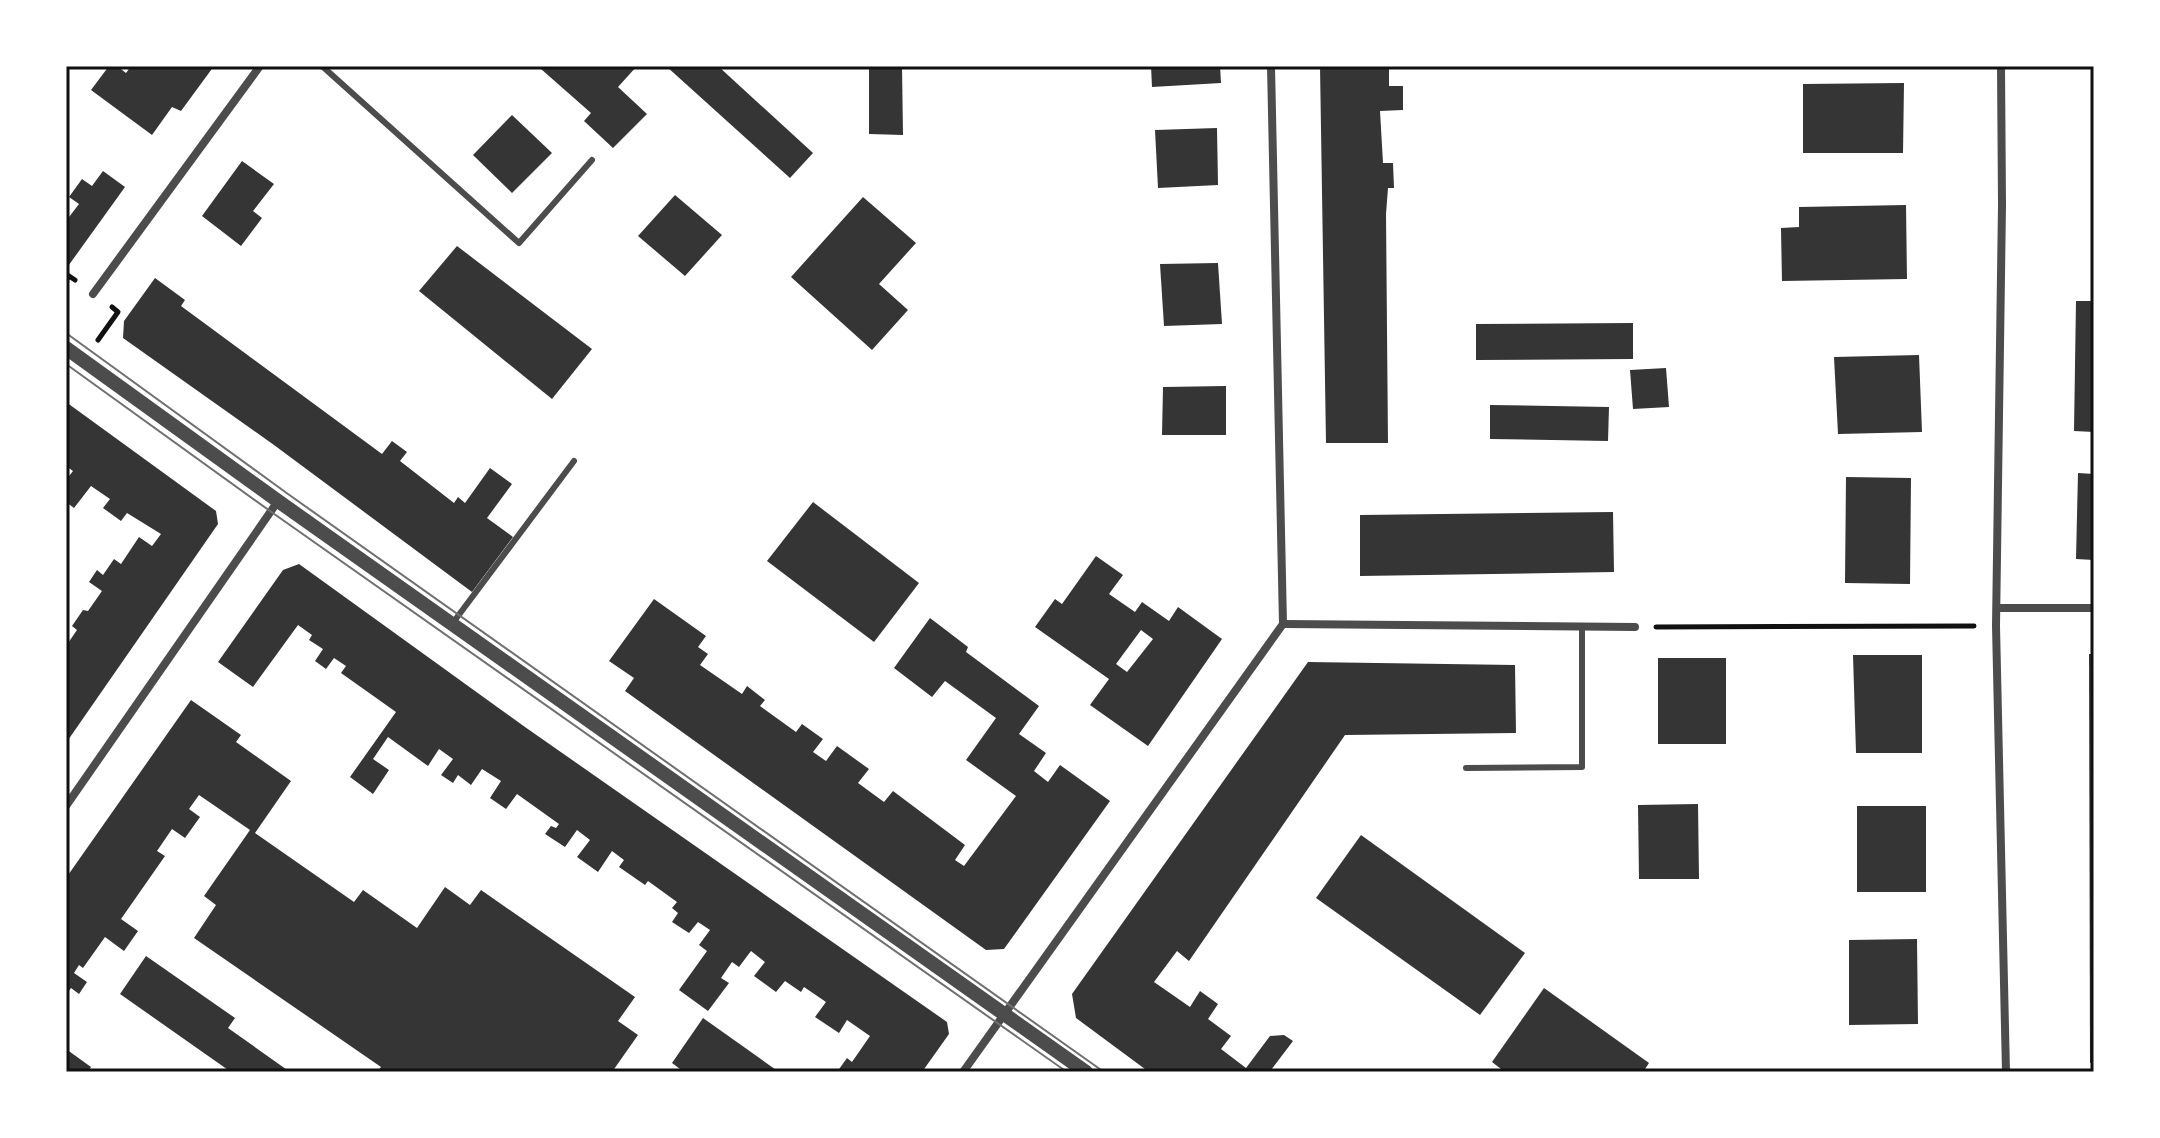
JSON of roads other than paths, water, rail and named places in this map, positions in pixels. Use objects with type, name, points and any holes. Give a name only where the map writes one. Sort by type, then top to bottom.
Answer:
[{"type":"street","points":[[93,294],[260,66]]},
{"type":"street","points":[[963,1072],[1283,624],[1271,66]]},
{"type":"street","points":[[2001,66],[1996,626],[2006,1072]]},
{"type":"street","points":[[66,348],[1086,1072]]},
{"type":"street","points":[[66,806],[278,501]]},
{"type":"street","points":[[1997,608],[2094,608]]},
{"type":"street","points":[[1283,624],[1635,627]]},
{"type":"lane","points":[[322,66],[519,243],[592,160]]},
{"type":"lane","points":[[452,624],[574,461]]},
{"type":"lane","points":[[1466,768],[1582,767],[1582,627]]},
{"type":"tram line","points":[[66,333],[288,494],[1104,1072]]},
{"type":"tram line","points":[[66,364],[1067,1072]]}]
